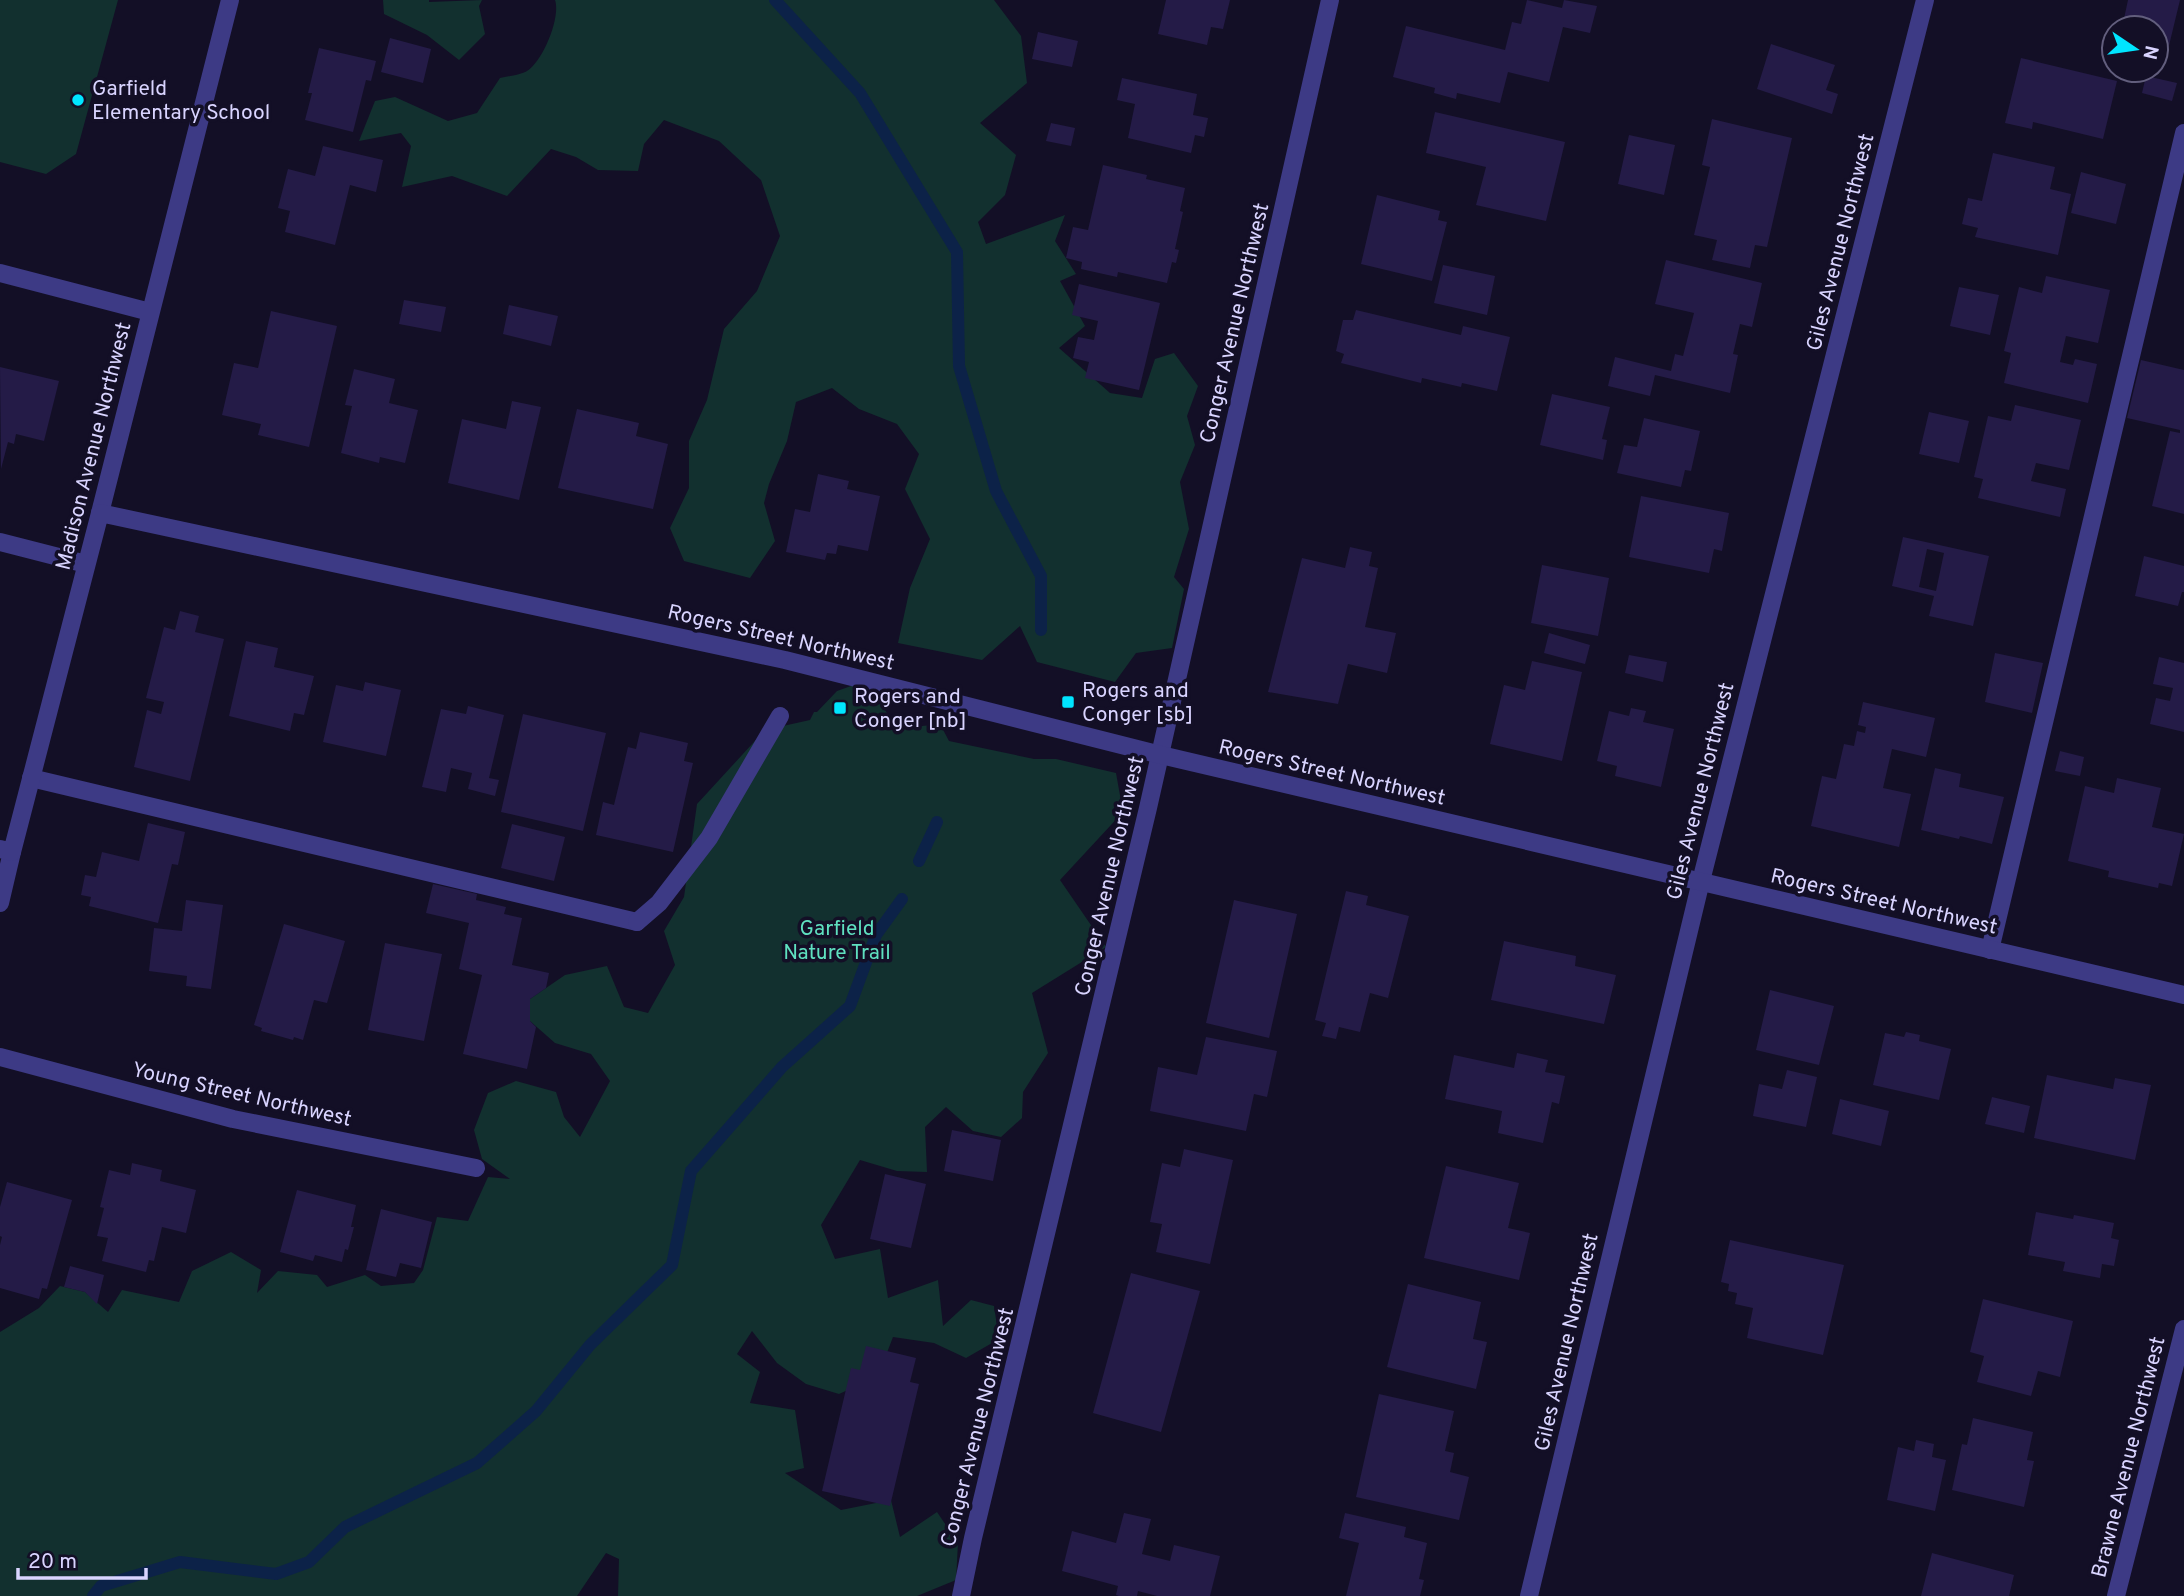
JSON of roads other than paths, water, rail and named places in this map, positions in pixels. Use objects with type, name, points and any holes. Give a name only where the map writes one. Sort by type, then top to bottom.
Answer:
[{"type":"street","name":"Madison Avenue Northwest","points":[[0,903],[6,851],[31,778],[230,0]]},
{"type":"street","name":"Conger Avenue Northwest","points":[[961,1596],[1161,755],[1330,0]]},
{"type":"street","name":"Giles Avenue Northwest","points":[[1529,1596],[1701,881],[1925,0]]},
{"type":"street","points":[[1990,950],[2184,133]]},
{"type":"street","points":[[0,273],[150,312]]},
{"type":"street","name":"Rogers Street Northwest","points":[[100,513],[785,660],[1161,755],[2184,995]]},
{"type":"street","points":[[0,542],[86,564]]},
{"type":"street","points":[[31,778],[637,922],[659,903],[709,838],[780,716]]},
{"type":"street","name":"Young Street Northwest","points":[[0,1057],[233,1119],[476,1168]]},
{"type":"street","name":"Brawne Avenue Northwest","points":[[2116,1596],[2184,1329]]},
{"type":"waterway","points":[[775,0],[860,93],[957,252],[959,366],[996,491],[1041,576],[1041,630]]},
{"type":"waterway","points":[[919,861],[937,822]]},
{"type":"waterway","points":[[93,1596],[101,1586],[180,1562],[276,1574],[309,1562],[345,1527],[477,1463],[536,1411],[590,1345],[672,1265],[691,1171],[782,1067],[850,1006],[876,935],[902,899]]},
{"type":"place","name":"Garfield Elementary School","points":[[78,100]]},
{"type":"place","name":"Rogers and Conger [sb]","points":[[1068,702]]},
{"type":"place","name":"Rogers and Conger [nb]","points":[[840,708]]},
{"type":"park label","name":"Garfield Nature Trail","points":[[837,940]]}]
